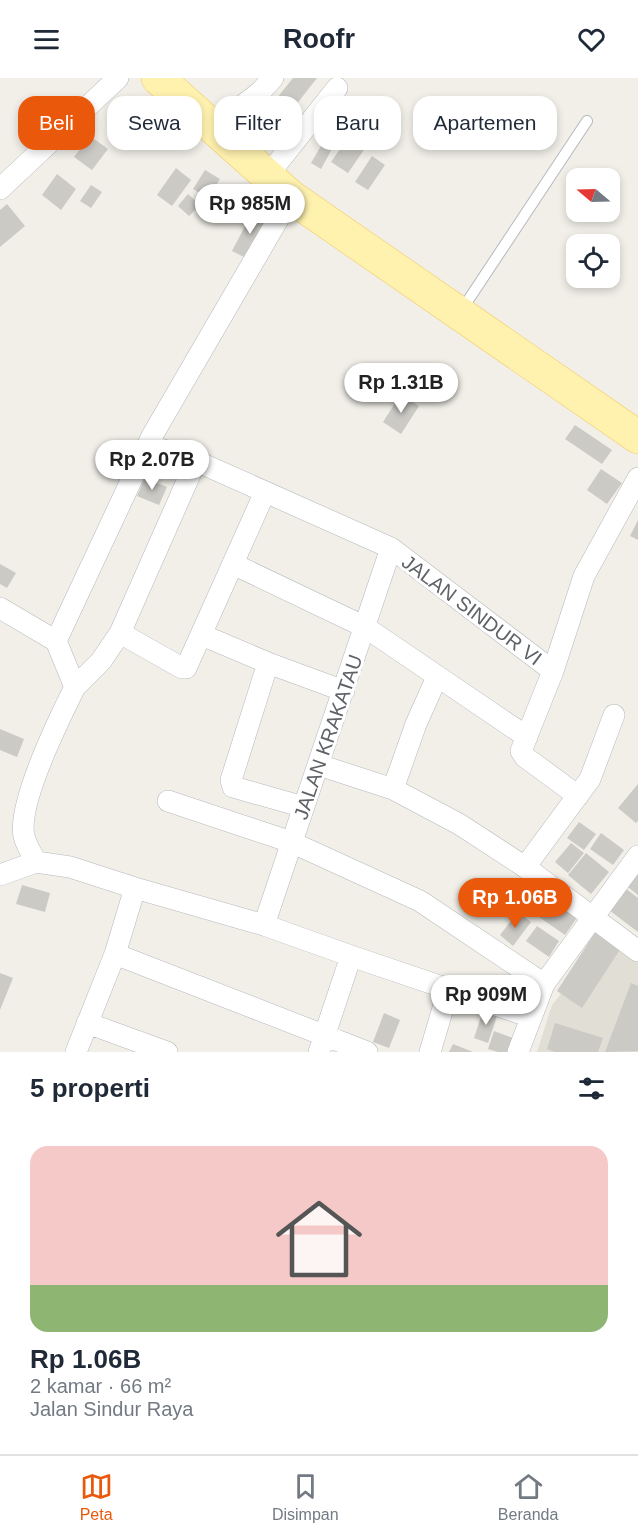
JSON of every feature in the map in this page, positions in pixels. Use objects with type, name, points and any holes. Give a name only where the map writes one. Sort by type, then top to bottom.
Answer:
[{"type":"main road","points":[[158,78],[214,128]]},
{"type":"main road","points":[[239,150],[291,197],[638,437]]},
{"type":"street","points":[[0,189],[118,78]]},
{"type":"street","points":[[255,96],[273,78]]},
{"type":"street","points":[[268,175],[337,88]]},
{"type":"street","points":[[56,641],[148,445],[291,197]]},
{"type":"street","name":"JALAN SINDUR VI","points":[[148,445],[196,461],[391,548],[553,671]]},
{"type":"street","points":[[36,862],[24,835],[25,809],[50,738],[75,687],[101,661],[120,633],[196,461]]},
{"type":"street","points":[[578,796],[525,757],[521,751],[553,671],[584,576],[638,478]]},
{"type":"street","points":[[120,633],[182,668],[186,668],[265,492]]},
{"type":"street","name":"JALAN KRAKATAU","points":[[264,925],[391,548]]},
{"type":"street","points":[[233,564],[365,627],[527,737]]},
{"type":"street","points":[[0,608],[56,641],[75,687]]},
{"type":"street","points":[[202,635],[268,663],[344,691]]},
{"type":"street","points":[[268,663],[231,780],[233,787],[304,807]]},
{"type":"street","points":[[393,789],[416,724],[437,677]]},
{"type":"street","points":[[525,867],[590,779],[614,715]]},
{"type":"street","points":[[319,765],[393,789],[459,824],[525,867],[638,951]]},
{"type":"street","points":[[168,801],[291,842],[420,901],[544,984]]},
{"type":"street","points":[[518,1052],[544,984],[638,856]]},
{"type":"street","points":[[0,875],[36,862],[70,867],[264,925],[531,1017]]},
{"type":"street","points":[[76,1052],[115,954],[135,888]]},
{"type":"street","points":[[115,954],[322,1044],[367,1052]]},
{"type":"street","points":[[322,1044],[351,956]]},
{"type":"street","points":[[430,1052],[449,988]]},
{"type":"street","points":[[87,1023],[162,1051]]},
{"type":"lane","points":[[459,313],[586,121]]},
{"type":"shaded area","points":[[610,932],[638,955],[638,1052],[537,1052],[552,1005]]},
{"type":"building","points":[[293,78],[317,78],[302,97],[279,96]]},
{"type":"building","points":[[95,140],[107,148],[92,170],[74,157],[79,150],[95,150]]},
{"type":"building","points":[[319,150],[331,150],[321,169],[311,163]]},
{"type":"building","points":[[339,150],[364,150],[348,173],[331,162]]},
{"type":"building","points":[[372,156],[385,165],[368,190],[355,182]]},
{"type":"building","points":[[176,168],[191,180],[172,206],[157,195]]},
{"type":"building","points":[[205,170],[220,179],[208,198],[193,189]]},
{"type":"building","points":[[57,174],[76,189],[61,210],[42,195]]},
{"type":"building","points":[[91,185],[102,192],[91,208],[80,201]]},
{"type":"building","points":[[188,194],[200,205],[189,216],[178,206]]},
{"type":"building","points":[[7,204],[25,226],[0,247],[0,210]]},
{"type":"building","points":[[253,211],[269,219],[248,259],[232,251]]},
{"type":"building","points":[[401,394],[419,406],[401,434],[383,422]]},
{"type":"building","points":[[575,425],[612,450],[602,464],[565,439]]},
{"type":"building","points":[[601,469],[622,483],[607,504],[587,490]]},
{"type":"building","points":[[145,478],[167,487],[159,505],[137,496]]},
{"type":"building","points":[[638,520],[638,540],[630,536]]},
{"type":"building","points":[[0,564],[16,573],[7,588],[0,584]]},
{"type":"building","points":[[0,729],[24,739],[17,757],[0,750]]},
{"type":"building","points":[[638,784],[638,821],[636,823],[618,808]]},
{"type":"building","points":[[579,822],[596,834],[584,850],[567,838]]},
{"type":"building","points":[[601,833],[624,850],[613,865],[590,849]]},
{"type":"building","points":[[571,843],[584,853],[568,873],[555,862]]},
{"type":"building","points":[[586,853],[609,872],[591,894],[568,875]]},
{"type":"building","points":[[638,874],[638,895],[628,887]]},
{"type":"building","points":[[539,883],[552,893],[537,913],[524,904]]},
{"type":"building","points":[[22,885],[50,893],[45,912],[16,904]]},
{"type":"building","points":[[625,888],[638,898],[638,932],[609,910]]},
{"type":"building","points":[[555,894],[581,912],[565,935],[539,917]]},
{"type":"building","points":[[518,912],[531,922],[513,946],[500,935]]},
{"type":"building","points":[[537,926],[559,941],[549,957],[526,941]]},
{"type":"building","points":[[596,931],[621,948],[582,1008],[557,991]]},
{"type":"building","points":[[0,973],[13,978],[0,1010]]},
{"type":"building","points":[[631,983],[638,986],[638,1051],[605,1052]]},
{"type":"building","points":[[484,1008],[498,1013],[488,1043],[474,1038]]},
{"type":"building","points":[[384,1013],[400,1020],[389,1048],[373,1042]]},
{"type":"building","points":[[555,1023],[603,1038],[598,1052],[555,1052],[547,1049]]},
{"type":"building","points":[[494,1031],[513,1038],[508,1052],[488,1049]]},
{"type":"building","points":[[453,1044],[473,1052],[449,1052]]}]
